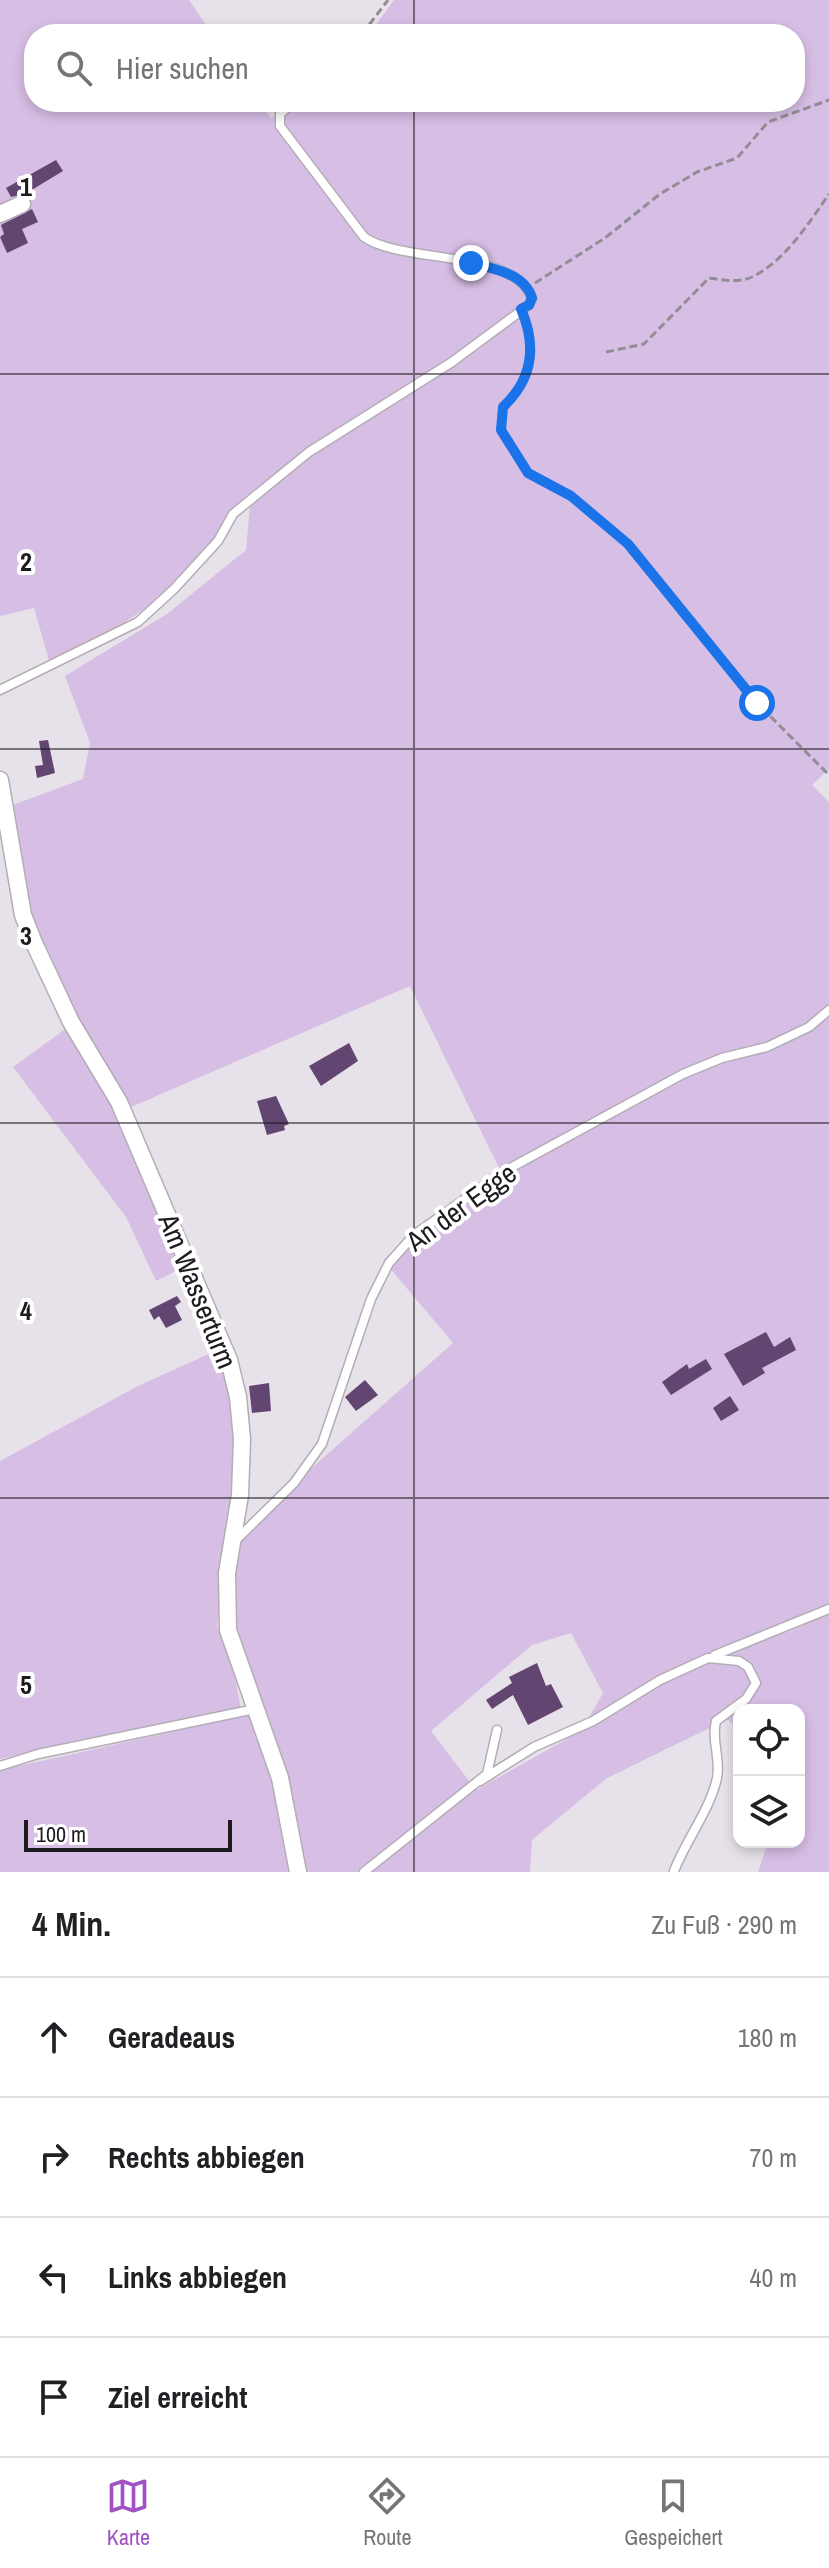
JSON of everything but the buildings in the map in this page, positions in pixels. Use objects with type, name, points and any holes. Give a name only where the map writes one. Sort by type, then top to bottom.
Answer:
[{"type":"street","points":[[0,214],[22,204]]},
{"type":"street","name":"Am Wasserturm","points":[[0,780],[28,929],[71,1022],[119,1102],[229,1360],[238,1397],[242,1439],[240,1495],[227,1573],[228,1630],[280,1778],[298,1872]]},
{"type":"lane","points":[[0,690],[138,622],[174,589],[218,541],[233,514],[298,461],[452,362],[529,305],[532,298],[529,287],[506,272],[384,246],[364,237],[280,126],[282,112]]},
{"type":"lane","name":"An der Egge","points":[[232,1544],[294,1483],[322,1444],[371,1299],[389,1263],[414,1235],[503,1172],[683,1074],[722,1058],[767,1047],[809,1027],[829,1010]]},
{"type":"lane","points":[[364,1872],[480,1781],[534,1747],[593,1721],[660,1680],[829,1609]]},
{"type":"lane","points":[[674,1871],[713,1791],[720,1758],[713,1732],[716,1721],[746,1699],[756,1683],[748,1667],[739,1661],[708,1658]]},
{"type":"lane","points":[[0,1766],[38,1754],[255,1709]]},
{"type":"lane","points":[[480,1781],[487,1774],[495,1750],[497,1730]]},
{"type":"path","points":[[370,24],[388,0]]},
{"type":"path","points":[[805,109],[829,100]]},
{"type":"path","points":[[529,287],[605,238],[660,194],[697,172],[737,158],[768,122],[796,112]]},
{"type":"path","points":[[606,352],[644,344],[709,278],[736,281],[751,277],[803,233],[829,194]]},
{"type":"path","points":[[521,309],[531,332],[533,356],[513,398],[503,407],[501,430],[528,473],[571,496],[628,544],[757,703],[829,775]]},
{"type":"shaded area","points":[[0,0],[189,0],[205,24],[24,24],[24,112],[266,112],[271,118],[282,112],[805,112],[805,24],[376,24],[394,0],[829,0],[829,769],[812,785],[829,802],[829,1005],[813,1018],[778,1037],[685,1071],[499,1168],[410,986],[129,1108],[68,1006],[21,886],[10,806],[83,779],[90,743],[65,676],[167,614],[246,550],[251,494],[230,512],[212,541],[162,597],[106,635],[50,664],[34,608],[0,616]]},
{"type":"shaded area","points":[[829,1015],[829,1604],[699,1658],[794,1630],[829,1613],[829,1872],[758,1872],[766,1848],[805,1848],[805,1704],[733,1704],[733,1725],[728,1719],[607,1778],[532,1840],[530,1872],[303,1872],[231,1629],[236,1535],[453,1343],[383,1260],[502,1175],[684,1077],[724,1060],[788,1043]],"holes":[[[571,1633],[603,1693],[581,1731],[476,1790],[431,1731],[532,1645]]]},
{"type":"shaded area","points":[[68,1027],[113,1102],[184,1267],[156,1281],[126,1217],[13,1067]]},
{"type":"shaded area","points":[[220,1349],[233,1394],[236,1439],[234,1492],[217,1626],[235,1677],[241,1710],[76,1740],[0,1759],[0,1461],[138,1386]]},
{"type":"shaded area","points":[[252,1714],[275,1775],[294,1872],[0,1872],[0,1765],[1,1770]]},
{"type":"route","points":[[471,263],[506,272],[529,287],[532,298],[529,305],[521,309],[531,332],[533,356],[513,398],[503,407],[501,430],[528,473],[571,496],[628,544],[691,617],[757,703]]}]
